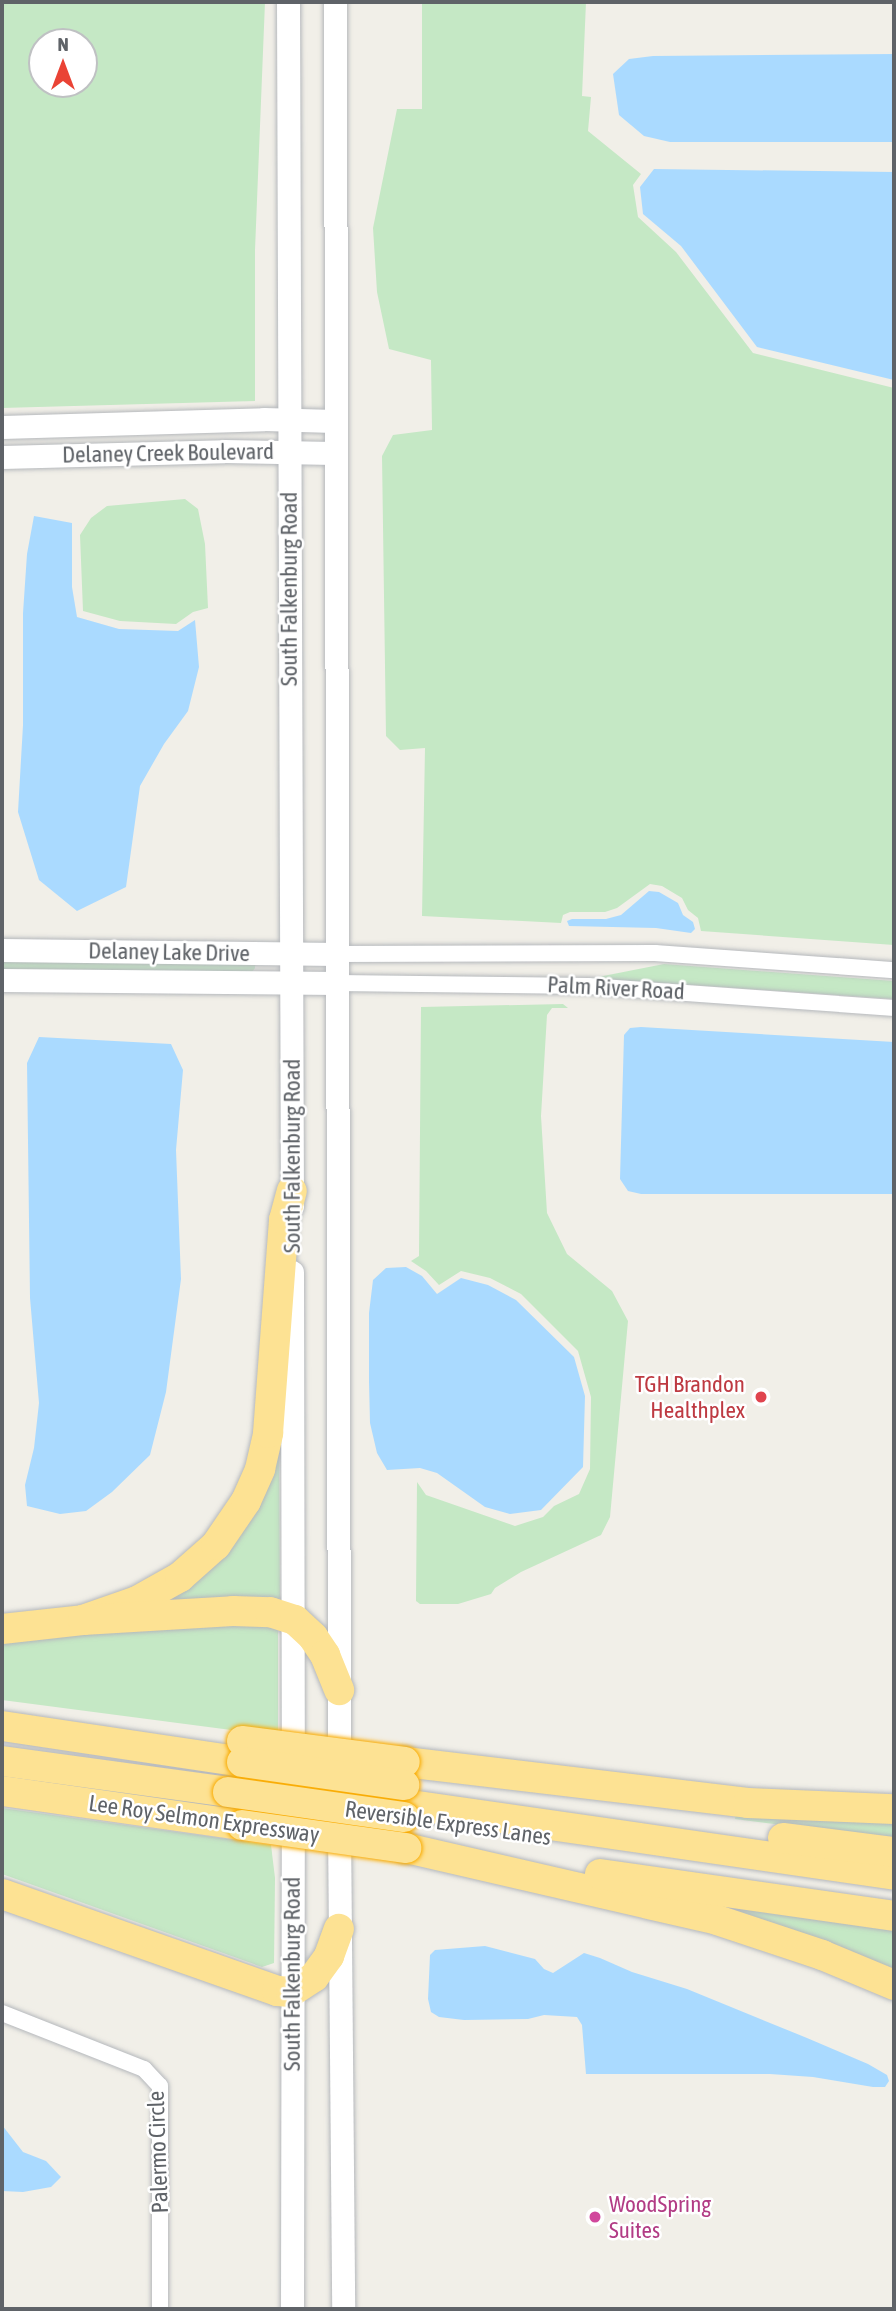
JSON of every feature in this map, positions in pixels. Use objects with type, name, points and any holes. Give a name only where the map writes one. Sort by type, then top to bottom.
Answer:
[{"type":"highway","points":[[83,1620],[137,1601],[180,1577],[216,1545],[246,1502],[260,1469],[268,1433],[284,1220],[292,1191]]},
{"type":"highway","points":[[2,1629],[83,1620],[254,1610],[276,1613],[295,1620],[320,1646],[339,1690]]},
{"type":"highway","points":[[2,1717],[238,1769]]},
{"type":"highway","points":[[2,1726],[238,1769],[894,1852]]},
{"type":"highway","points":[[16,1763],[238,1769]]},
{"type":"highway","name":"Lee Roy Selmon Expressway","points":[[2,1791],[406,1849]]},
{"type":"highway","points":[[404,1792],[894,1810]]},
{"type":"highway","points":[[404,1792],[894,1875]]},
{"type":"highway","name":"Reversible Express Lanes","points":[[404,1792],[894,1888]]},
{"type":"highway","points":[[406,1849],[894,1916]]},
{"type":"highway","points":[[406,1849],[717,1920],[822,1955],[894,1985]]},
{"type":"highway","points":[[2,1894],[251,1984],[291,1992],[308,1983],[319,1970],[329,1956],[339,1929]]},
{"type":"street","name":"South Falkenburg Road","points":[[288,2],[290,982],[295,1620],[291,1992],[292,2309]]},
{"type":"street","name":"South Falkenburg Road","points":[[335,2],[339,1929],[343,2309]]},
{"type":"street","name":"Delaney Creek Boulevard","points":[[2,427],[288,420],[334,413]]},
{"type":"street","name":"Delaney Creek Boulevard","points":[[2,457],[289,451],[334,453]]},
{"type":"street","name":"Delaney Lake Drive","points":[[2,950],[337,954]]},
{"type":"street","name":"Palm River Road","points":[[337,954],[655,953],[894,970]]},
{"type":"street","name":"Delaney Lake Drive","points":[[2,980],[337,983]]},
{"type":"street","name":"Palm River Road","points":[[337,983],[588,986],[894,1008]]},
{"type":"street","name":"Palermo Circle","points":[[2,2013],[144,2069],[160,2086],[160,2309]]},
{"type":"green space","points":[[2,2],[265,2],[255,250],[255,401],[2,408]]},
{"type":"green space","points":[[422,2],[586,2],[582,96],[591,97],[588,131],[641,174],[633,185],[638,217],[676,252],[753,353],[894,388],[894,945],[701,931],[698,918],[688,910],[682,898],[662,886],[650,884],[617,908],[605,912],[570,912],[563,915],[561,923],[422,916],[425,748],[400,750],[386,736],[382,456],[393,435],[432,430],[431,360],[389,349],[377,292],[373,228],[397,109],[422,109]]},
{"type":"green space","points":[[185,499],[198,509],[205,544],[208,608],[193,612],[176,624],[120,621],[83,611],[80,535],[91,518],[107,506]]},
{"type":"green space","points":[[2,960],[255,963],[255,968],[252,972],[2,970]]},
{"type":"green space","points":[[664,964],[894,981],[894,999],[593,978]]},
{"type":"green space","points":[[563,1004],[568,1008],[552,1008],[547,1015],[541,1116],[547,1213],[567,1254],[612,1291],[628,1321],[610,1517],[601,1535],[521,1572],[495,1588],[491,1594],[458,1604],[420,1604],[416,1601],[417,1482],[426,1495],[515,1526],[543,1517],[554,1506],[579,1494],[590,1469],[591,1397],[578,1351],[521,1294],[490,1278],[461,1271],[439,1285],[426,1271],[411,1261],[419,1256],[421,1007]]},
{"type":"green space","points":[[279,1414],[280,1598],[276,1603],[156,1600],[195,1574]]},
{"type":"green space","points":[[278,1622],[278,1736],[2,1700],[2,1637]]},
{"type":"green space","points":[[2,1808],[271,1845],[275,1878],[274,1963],[262,1967],[2,1874]]},
{"type":"green space","points":[[737,1809],[894,1815],[894,1839],[735,1819]]},
{"type":"green space","points":[[723,1906],[894,1924],[894,1973]]},
{"type":"water","points":[[894,54],[894,142],[670,142],[644,136],[619,115],[613,74],[629,59],[653,56]]},
{"type":"water","points":[[654,169],[894,172],[894,380],[757,347],[681,246],[643,214],[640,187]]},
{"type":"water","points":[[34,516],[72,523],[72,587],[77,617],[119,629],[178,631],[195,620],[199,667],[188,711],[164,744],[140,786],[126,887],[77,911],[39,880],[18,812],[23,725],[23,613],[27,554]]},
{"type":"water","points":[[649,891],[659,892],[678,903],[683,915],[693,922],[695,929],[691,933],[656,928],[569,926],[567,921],[572,919],[606,919],[621,915]]},
{"type":"water","points":[[630,1028],[894,1042],[894,1194],[641,1194],[628,1191],[620,1179],[624,1035]]},
{"type":"water","points":[[39,1037],[171,1044],[183,1070],[176,1150],[181,1279],[166,1392],[150,1455],[112,1492],[86,1511],[60,1514],[27,1506],[25,1485],[34,1448],[39,1403],[30,1298],[27,1063]]},
{"type":"water","points":[[406,1267],[422,1276],[437,1294],[461,1278],[488,1285],[516,1300],[574,1357],[585,1396],[583,1467],[541,1510],[510,1514],[485,1507],[437,1473],[420,1468],[387,1470],[377,1453],[370,1423],[369,1382],[369,1313],[373,1280],[386,1268]]},
{"type":"water","points":[[485,1946],[535,1959],[544,1969],[553,1973],[584,1953],[600,1958],[632,1972],[687,1989],[807,2038],[868,2064],[887,2075],[889,2081],[885,2087],[873,2087],[813,2077],[770,2074],[586,2074],[582,2025],[577,2017],[544,2015],[528,2019],[464,2020],[439,2017],[431,2012],[428,1999],[430,1955],[435,1950]]},
{"type":"water","points":[[2,2125],[23,2152],[46,2161],[61,2177],[51,2187],[23,2192],[2,2191]]},
{"type":"place","name":"TGH Brandon Healthplex","points":[[761,1397]]},
{"type":"place","name":"WoodSpring Suites","points":[[595,2217]]}]
